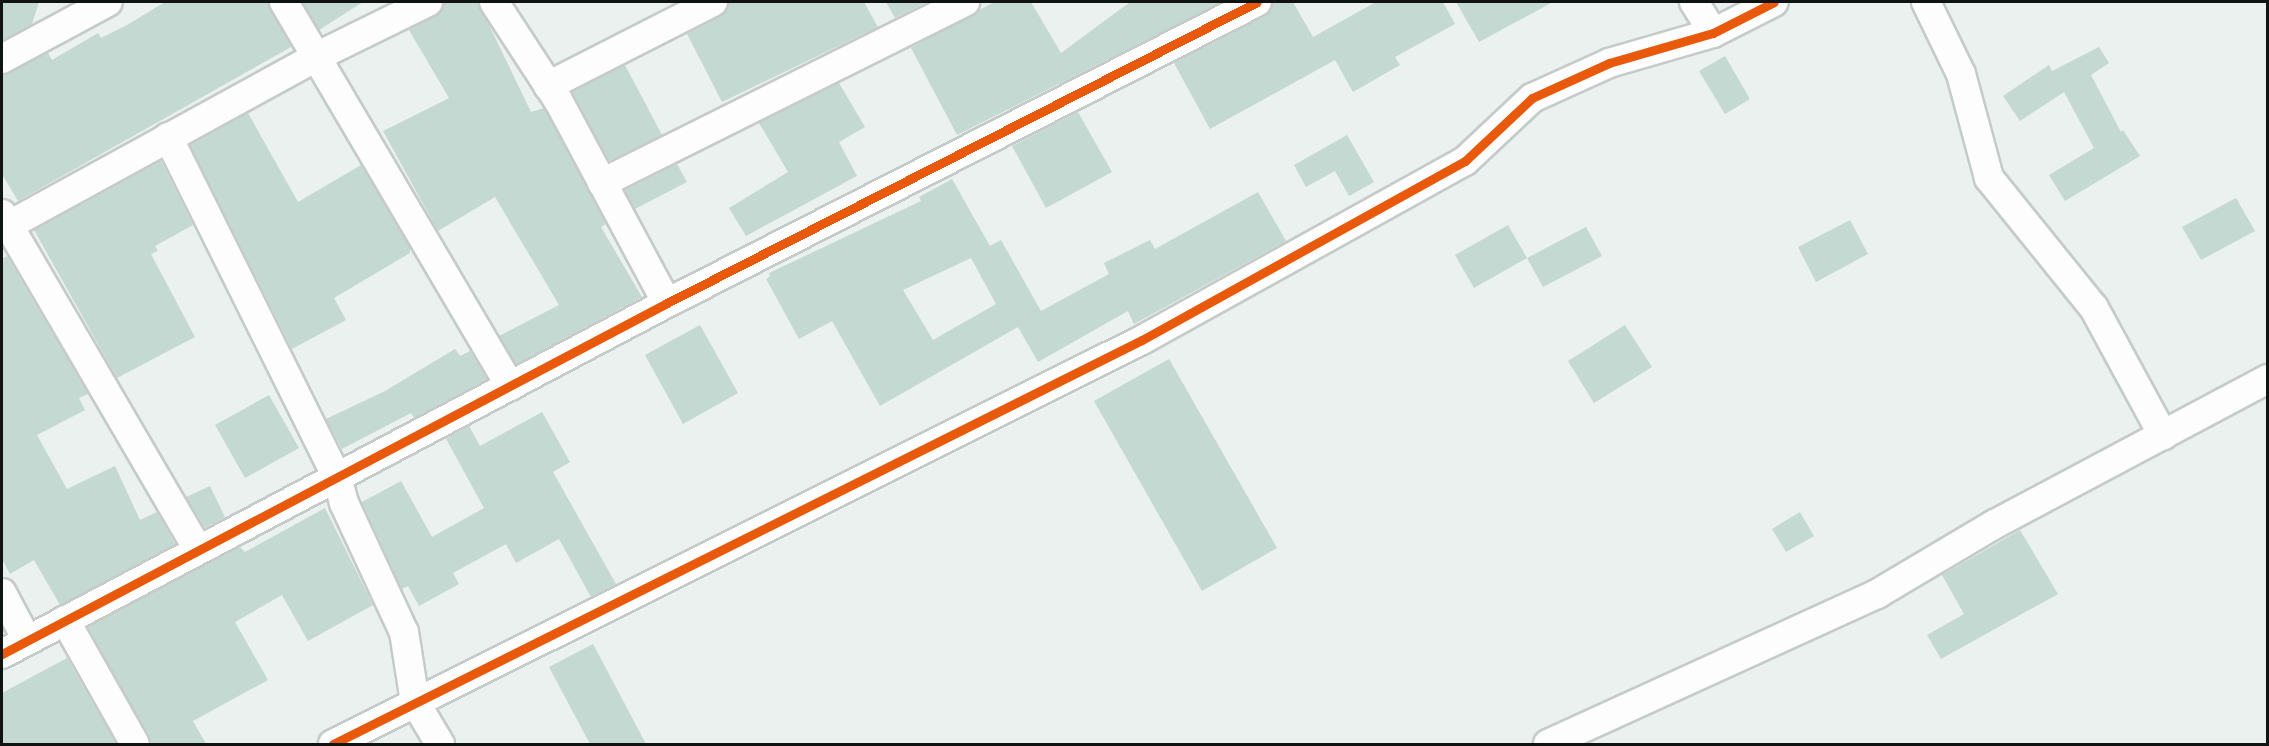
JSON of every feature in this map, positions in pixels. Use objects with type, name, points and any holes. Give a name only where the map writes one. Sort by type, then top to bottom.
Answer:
[{"type":"street","points":[[2,59],[108,2]]},
{"type":"street","points":[[284,2],[510,386]]},
{"type":"street","points":[[198,550],[4,223],[316,57],[428,2]]},
{"type":"street","points":[[494,2],[548,86],[667,303]]},
{"type":"street","points":[[548,86],[713,2]]},
{"type":"street","points":[[602,183],[965,2]]},
{"type":"street","points":[[2,654],[667,303],[1257,2]]},
{"type":"street","points":[[1694,2],[1713,33]]},
{"type":"street","points":[[333,744],[1142,340],[1465,161],[1532,98],[1609,63],[1713,33],[1774,2]]},
{"type":"street","points":[[1926,2],[1961,74],[1989,178],[2094,308],[2163,435]]},
{"type":"street","points":[[168,137],[337,477],[344,503],[404,632],[415,702],[440,744]]},
{"type":"street","points":[[1548,744],[1877,594],[1995,524],[2268,380]]},
{"type":"street","points":[[2,593],[27,640]]},
{"type":"street","points":[[65,620],[135,744]]},
{"type":"building","points":[[2,2],[39,2],[32,24],[2,41]]},
{"type":"building","points":[[165,2],[268,2],[291,47],[18,201],[2,174],[2,75],[48,53],[52,60],[98,33],[101,38],[127,25]]},
{"type":"building","points":[[303,2],[363,2],[319,30]]},
{"type":"building","points":[[444,2],[478,2],[531,112],[544,108],[606,224],[601,227],[642,297],[516,364],[499,336],[559,305],[495,197],[438,231],[383,131],[449,98],[409,30],[436,16]]},
{"type":"building","points":[[729,2],[864,2],[878,27],[722,102],[687,34],[721,16]]},
{"type":"building","points":[[886,2],[925,2],[925,3],[895,18]]},
{"type":"building","points":[[994,2],[1031,2],[1061,53],[1130,2],[1222,2],[957,135],[911,48]]},
{"type":"building","points":[[1273,2],[1293,2],[1313,37],[1376,2],[1443,2],[1455,24],[1395,57],[1400,65],[1353,92],[1335,60],[1210,129],[1174,63],[1264,17]]},
{"type":"building","points":[[1456,2],[1553,2],[1479,42]]},
{"type":"building","points":[[2099,47],[2109,63],[2091,75],[2121,132],[2123,130],[2140,156],[2065,201],[2049,175],[2094,148],[2064,92],[2020,121],[2003,96],[2049,65],[2052,71]]},
{"type":"building","points":[[1725,56],[1750,99],[1725,114],[1699,71]]},
{"type":"building","points":[[625,65],[662,135],[609,161],[572,92]]},
{"type":"building","points":[[839,83],[865,127],[839,142],[857,176],[746,236],[729,208],[788,172],[759,123]]},
{"type":"building","points":[[1078,112],[1112,172],[1046,208],[1012,146]]},
{"type":"building","points":[[248,113],[298,202],[361,165],[410,248],[410,253],[334,298],[346,320],[292,349],[190,145]]},
{"type":"building","points":[[1347,135],[1374,182],[1349,196],[1335,171],[1306,187],[1294,165]]},
{"type":"building","points":[[161,161],[193,225],[155,246],[158,251],[151,254],[195,337],[117,378],[34,230]]},
{"type":"building","points":[[677,164],[687,182],[635,209],[625,190]]},
{"type":"building","points":[[952,179],[990,246],[1001,240],[1041,311],[1109,274],[1104,263],[1150,240],[1155,249],[1258,192],[1286,241],[1134,324],[1128,311],[1038,362],[1018,327],[880,406],[832,321],[799,339],[766,279],[770,276],[769,273],[921,201],[919,197]],"holes":[[[971,258],[996,304],[933,340],[903,290]]]},
{"type":"building","points":[[2236,198],[2255,231],[2201,260],[2182,227]]},
{"type":"building","points":[[1850,220],[1868,254],[1816,282],[1798,247]]},
{"type":"building","points":[[1508,225],[1527,258],[1474,288],[1455,255]]},
{"type":"building","points":[[1586,227],[1602,256],[1543,287],[1527,258]]},
{"type":"building","points":[[7,256],[88,394],[79,398],[85,410],[37,435],[67,489],[115,466],[140,520],[157,512],[175,544],[60,605],[34,560],[10,574],[2,559],[2,259]]},
{"type":"building","points":[[700,325],[738,393],[683,424],[645,355]]},
{"type":"building","points":[[1625,325],[1652,367],[1594,403],[1568,361]]},
{"type":"building","points":[[455,349],[460,356],[470,351],[487,379],[414,418],[411,413],[342,449],[326,419],[385,391]]},
{"type":"building","points":[[1169,359],[1277,548],[1202,591],[1094,401]]},
{"type":"building","points":[[269,395],[299,448],[245,478],[215,425]]},
{"type":"building","points":[[542,412],[570,462],[553,472],[616,584],[591,597],[559,539],[516,563],[506,544],[453,573],[459,584],[419,606],[408,586],[402,589],[362,502],[401,481],[432,537],[484,508],[446,439],[469,426],[480,446]]},
{"type":"building","points":[[210,486],[225,517],[205,528],[186,497]]},
{"type":"building","points":[[325,508],[373,605],[308,641],[282,595],[235,622],[268,680],[193,721],[206,744],[151,744],[88,627],[240,547],[245,552]]},
{"type":"building","points":[[1800,512],[1814,536],[1786,552],[1772,529]]},
{"type":"building","points":[[2020,530],[2058,594],[1941,659],[1927,635],[1964,614],[1942,575]]},
{"type":"building","points":[[593,644],[646,744],[590,744],[549,667]]},
{"type":"building","points":[[67,658],[116,744],[2,744],[2,693]]},
{"type":"cycle path","points":[[2,654],[667,303],[1257,2]]},
{"type":"cycle path","points":[[333,744],[1142,340],[1465,161],[1532,98],[1609,63],[1713,33],[1774,2]]}]
